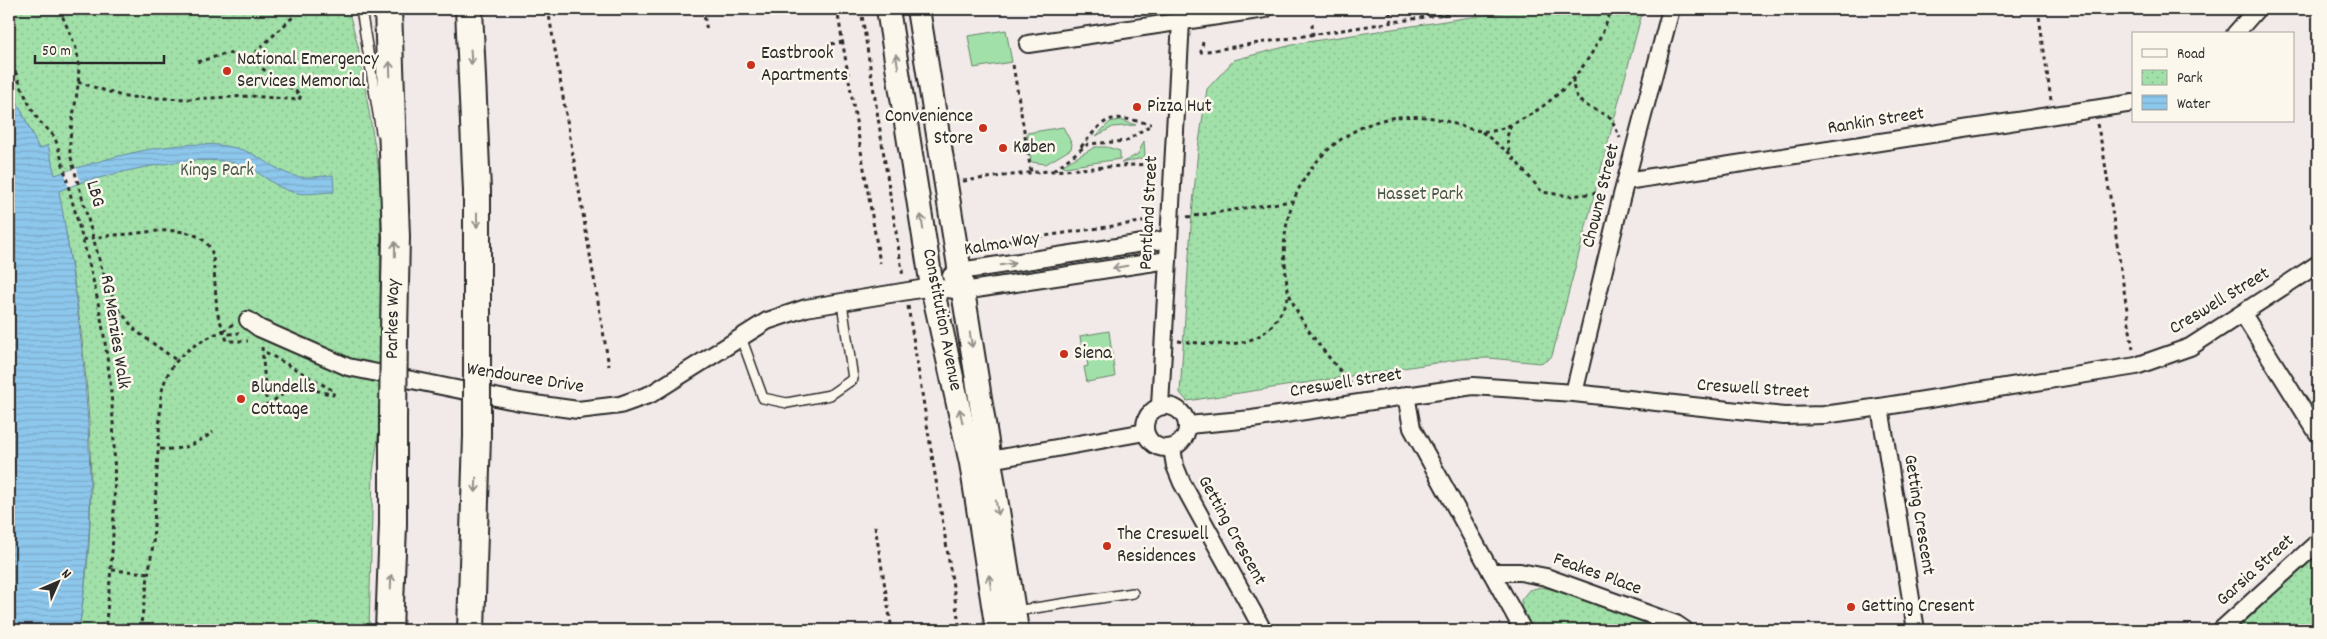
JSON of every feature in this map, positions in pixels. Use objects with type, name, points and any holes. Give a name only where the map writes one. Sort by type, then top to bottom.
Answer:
[{"type":"main road","name":"Parkes Way","points":[[388,9],[393,201],[396,237],[393,525],[389,630]]},
{"type":"main road","points":[[469,9],[477,191],[478,436],[471,630]]},
{"type":"street","name":"Constitution Avenue","points":[[888,9],[932,287],[1005,621]]},
{"type":"street","name":"Constitution Avenue","points":[[918,9],[990,460],[1005,621]]},
{"type":"street","points":[[1028,44],[1180,13],[1265,9]]},
{"type":"street","name":"Chowne Street","points":[[1574,393],[1621,199],[1671,9]]},
{"type":"street","points":[[2237,32],[2257,9]]},
{"type":"street","name":"Pentland Street","points":[[1160,406],[1180,13]]},
{"type":"street","name":"Rankin Street","points":[[1626,181],[2132,103]]},
{"type":"street","name":"Kalma Way","points":[[932,287],[1169,239]]},
{"type":"street","name":"Kalma Way","points":[[961,281],[1168,260]]},
{"type":"street","name":"Creswell Street","points":[[1188,425],[1227,422],[1480,385],[1574,393],[1784,416],[1824,415],[2136,366],[2190,348],[2318,264]]},
{"type":"street","name":"Wendouree Drive","points":[[248,320],[259,328],[348,367],[520,402],[578,410],[620,405],[651,394],[767,321],[806,308],[932,287]]},
{"type":"street","points":[[2243,314],[2318,434]]},
{"type":"street","points":[[1406,395],[1412,428],[1523,630]]},
{"type":"street","points":[[1160,406],[1178,409],[1188,425],[1185,437],[1177,446],[1172,448],[1158,447],[1148,438],[1145,432],[1146,420],[1149,414],[1160,406]]},
{"type":"street","name":"Getting Crescent","points":[[1880,407],[1916,630]]},
{"type":"street","points":[[990,460],[1145,432]]},
{"type":"street","name":"Getting Crescent","points":[[1172,448],[1175,466],[1182,483],[1263,630]]},
{"type":"street","name":"Garsia Street","points":[[2221,630],[2318,542]]},
{"type":"street","name":"Feakes Place","points":[[1491,572],[1520,572],[1546,577],[1676,624],[1686,630]]},
{"type":"lane","points":[[361,9],[393,201]]},
{"type":"lane","points":[[741,337],[763,398],[787,403],[830,395],[854,379],[842,303]]},
{"type":"lane","points":[[1005,621],[1133,593]]},
{"type":"path","name":"LBG","points":[[60,9],[74,41],[78,59],[78,82],[69,137],[73,168],[107,284],[120,312],[139,334],[176,360]]},
{"type":"path","points":[[78,82],[125,97],[190,99],[251,96],[299,100],[301,95],[260,67],[257,51],[294,16],[292,9]]},
{"type":"path","points":[[548,9],[609,366]]},
{"type":"path","points":[[703,9],[707,31]]},
{"type":"path","points":[[837,9],[880,263]]},
{"type":"path","points":[[861,9],[960,630]]},
{"type":"path","points":[[1085,9],[1086,14]]},
{"type":"path","points":[[1203,42],[1201,52],[1477,9]]},
{"type":"path","points":[[1481,132],[1498,130],[1548,104],[1573,77],[1592,52],[1607,23],[1611,9]]},
{"type":"path","points":[[2038,9],[2053,115]]},
{"type":"path","points":[[1390,11],[1391,22]]},
{"type":"path","points":[[1312,24],[1313,35]]},
{"type":"path","points":[[831,44],[843,42]]},
{"type":"path","points":[[196,62],[228,53],[259,62]]},
{"type":"path","name":"RG Menzies Walk","points":[[9,56],[34,114],[39,122],[56,138],[84,240],[100,314],[111,396],[115,502],[112,570],[105,630]]},
{"type":"path","points":[[1013,65],[1014,82],[1031,172]]},
{"type":"path","points":[[1573,77],[1573,92],[1582,104],[1611,118],[1622,140],[1634,150]]},
{"type":"path","points":[[2093,109],[2103,150],[2136,366]]},
{"type":"path","points":[[1052,171],[1080,149],[1102,122],[1120,117],[1152,124],[1126,141],[1097,142],[1080,149]]},
{"type":"path","points":[[1351,383],[1321,348],[1290,294],[1284,249],[1285,225],[1292,201],[1306,175],[1327,150],[1340,140],[1368,125],[1396,118],[1425,117],[1481,132],[1509,152],[1542,192],[1569,196],[1598,193],[1621,199]]},
{"type":"path","points":[[1509,152],[1507,144],[1512,124]]},
{"type":"path","points":[[962,182],[1031,172],[1149,164]]},
{"type":"path","points":[[64,171],[73,168]]},
{"type":"path","points":[[69,188],[77,185]]},
{"type":"path","points":[[1182,217],[1292,201]]},
{"type":"path","points":[[972,246],[1158,220]]},
{"type":"path","points":[[84,240],[174,230],[188,233],[206,242],[211,248],[213,256],[217,312],[227,341],[252,341]]},
{"type":"path","points":[[1164,339],[1224,346],[1262,336],[1285,306],[1290,294]]},
{"type":"path","points":[[140,630],[150,573],[160,448],[162,389],[169,371],[176,360],[191,346],[223,331]]},
{"type":"path","points":[[267,410],[261,344],[273,349]]},
{"type":"path","points":[[267,405],[297,385],[333,395],[334,391],[268,353],[268,346]]},
{"type":"path","points":[[160,448],[172,449],[193,446],[213,432]]},
{"type":"path","points":[[875,526],[892,630]]},
{"type":"path","points":[[112,570],[150,573]]},
{"type":"green space","name":"Kings Park","points":[[9,9],[348,9],[358,46],[381,183],[379,430],[373,473],[369,630],[79,630],[89,544],[91,494],[87,394],[82,344],[68,243],[48,146],[39,149],[9,84]]},
{"type":"green space","name":"Hasset Park","points":[[1524,9],[1643,9],[1552,356],[1540,363],[1489,358],[1462,359],[1187,401],[1180,393],[1191,226],[1198,149],[1207,89],[1234,60],[1300,43]]},
{"type":"green space","points":[[1006,30],[1012,62],[974,68],[968,36]]},
{"type":"green space","points":[[1120,120],[1136,125],[1113,127],[1096,136],[1110,122]]},
{"type":"green space","points":[[1063,127],[1072,144],[1071,149],[1046,164],[1031,162],[1027,133]]},
{"type":"green space","points":[[1144,141],[1145,155],[1143,158],[1121,163],[1138,154]]},
{"type":"green space","points":[[1095,147],[1107,147],[1120,151],[1120,159],[1065,167],[1063,165]]},
{"type":"green space","points":[[1109,331],[1115,377],[1087,382],[1084,367],[1088,366],[1085,350],[1082,350],[1080,336]]},
{"type":"green space","points":[[2318,555],[2318,630],[2236,630]]},
{"type":"green space","points":[[1541,587],[1555,590],[1666,630],[1532,630],[1521,610],[1521,600],[1529,590]]},
{"type":"water","points":[[9,84],[39,149],[48,145],[55,175],[145,150],[193,144],[215,145],[244,150],[281,171],[295,176],[333,175],[334,192],[302,194],[285,190],[242,165],[226,161],[187,161],[145,167],[87,180],[59,191],[77,305],[88,420],[89,531],[79,630],[9,630]]},
{"type":"pier","points":[[77,168],[80,182],[68,187],[65,172]]},
{"type":"place","name":"Eastbrook Apartments","points":[[751,65]]},
{"type":"place","name":"National Emergency Services Memorial","points":[[227,71]]},
{"type":"place","name":"Pizza Hut","points":[[1137,107]]},
{"type":"place","name":"Convenience Store","points":[[983,128]]},
{"type":"place","name":"Køben","points":[[1003,148]]},
{"type":"place","name":"Siena","points":[[1064,354]]},
{"type":"place","name":"Blundells Cottage","points":[[241,399]]},
{"type":"place","name":"The Creswell Residences","points":[[1107,546]]},
{"type":"place","name":"Getting Cresent","points":[[1851,607]]}]
